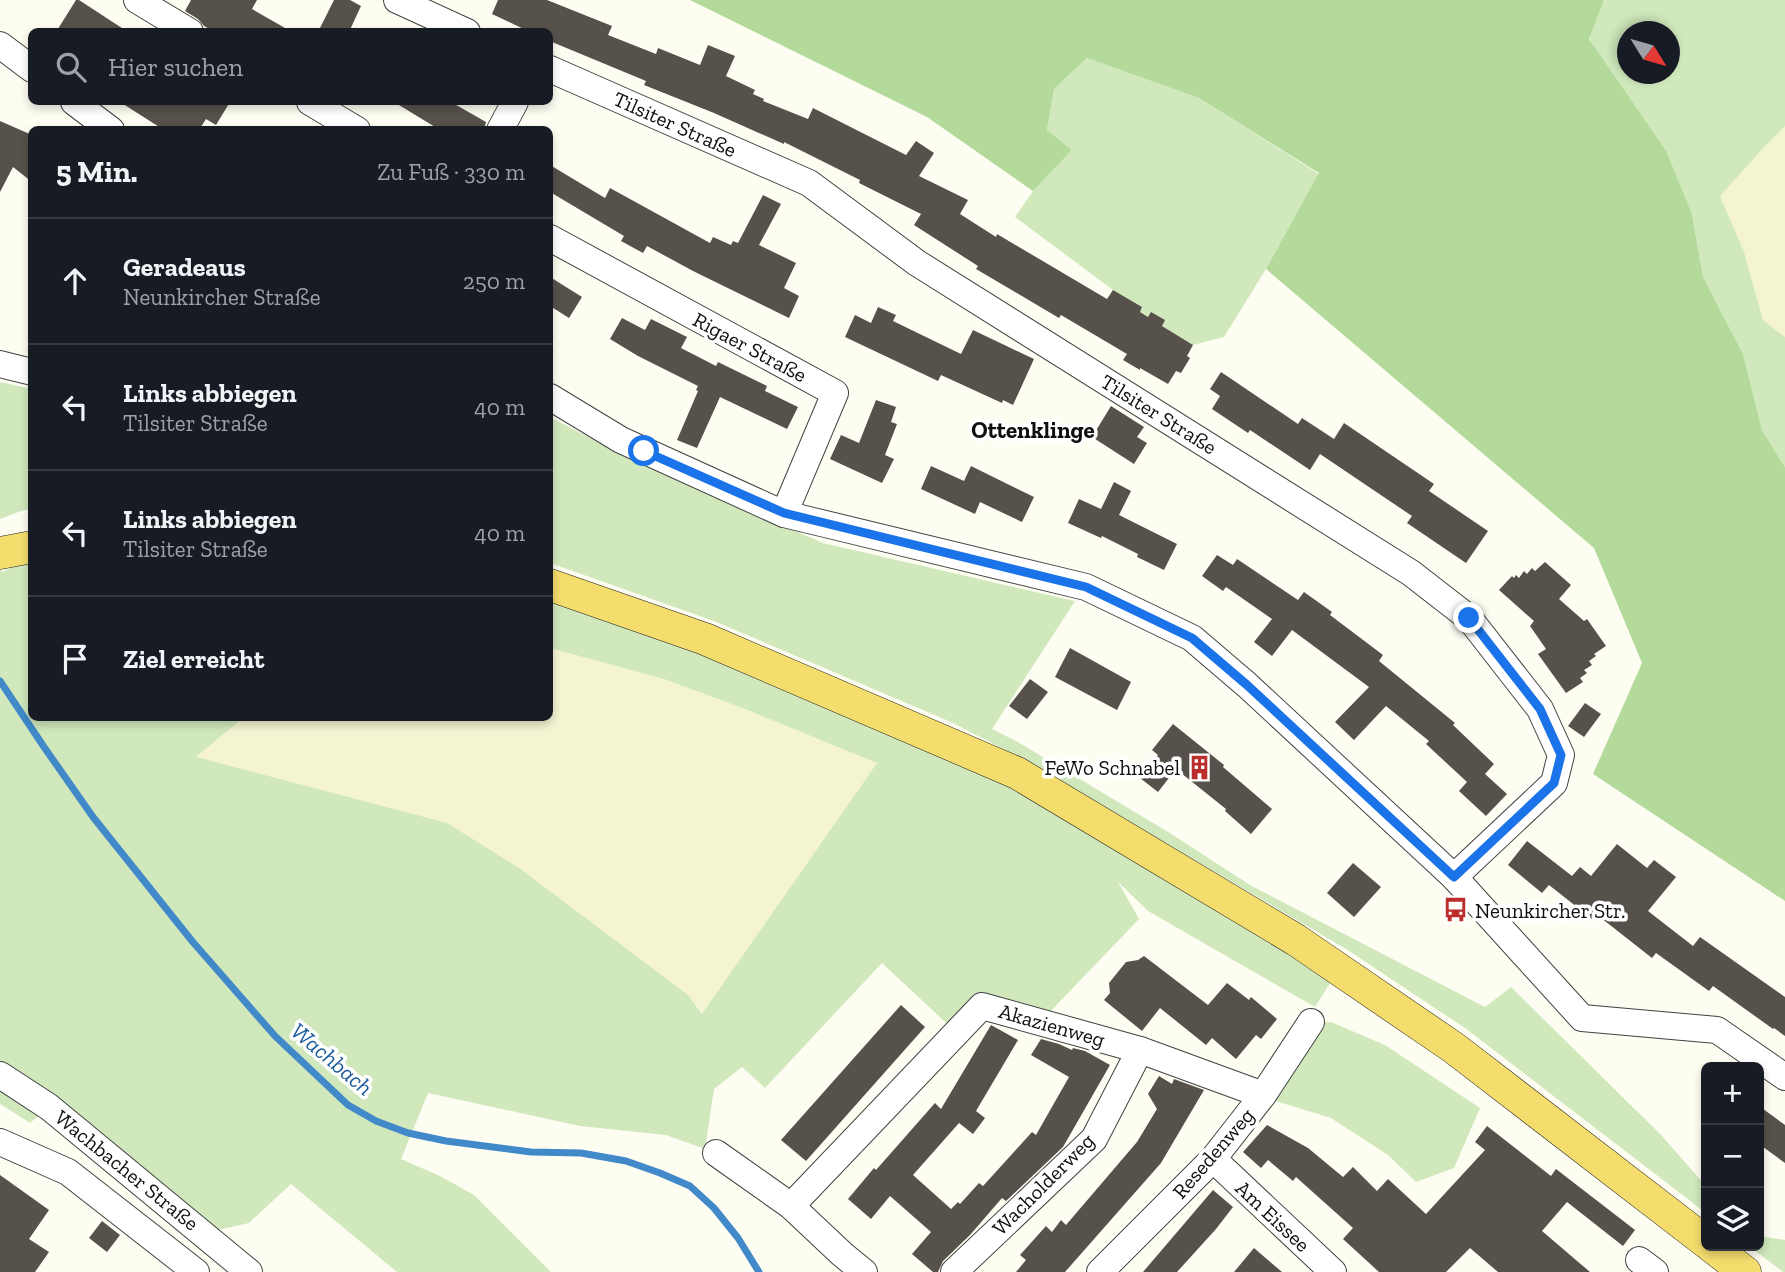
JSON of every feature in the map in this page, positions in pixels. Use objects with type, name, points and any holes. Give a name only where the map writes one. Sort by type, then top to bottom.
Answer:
[{"type":"main road","points":[[0,553],[28,548]]},
{"type":"main road","points":[[553,586],[705,639],[1017,773],[1296,940],[1454,1048],[1701,1238]]},
{"type":"main road","points":[[1718,1251],[1745,1272]]},
{"type":"street","points":[[137,0],[183,28]]},
{"type":"street","points":[[397,0],[458,28]]},
{"type":"street","points":[[0,45],[28,66]]},
{"type":"street","name":"Tilsiter Straße","points":[[553,70],[809,183],[917,262],[1399,566],[1469,618],[1540,709],[1561,755],[1554,783],[1454,877]]},
{"type":"street","points":[[78,105],[106,126]]},
{"type":"street","points":[[315,105],[350,126]]},
{"type":"street","points":[[502,126],[513,105]]},
{"type":"street","name":"Rigaer Straße","points":[[553,241],[835,393],[784,513]]},
{"type":"street","points":[[0,364],[28,371]]},
{"type":"street","points":[[553,399],[621,440],[784,513],[1086,587],[1192,638],[1247,685],[1454,877],[1582,1018],[1717,1030],[1785,1077]]},
{"type":"street","name":"Akazienweg","points":[[791,1206],[982,1006],[1140,1050],[1263,1095]]},
{"type":"street","name":"Resedenweg","points":[[1100,1272],[1213,1159],[1263,1095],[1311,1022]]},
{"type":"street","name":"Wacholderweg","points":[[954,1272],[1094,1139],[1140,1050]]},
{"type":"street","name":"Wachbacher Straße","points":[[0,1075],[49,1107],[249,1272]]},
{"type":"street","points":[[0,1142],[68,1172],[196,1272]]},
{"type":"street","points":[[716,1153],[791,1206],[864,1272]]},
{"type":"street","name":"Am Eissee","points":[[1213,1159],[1333,1272]]},
{"type":"green space","points":[[690,0],[1604,0],[1589,39],[1617,80],[1617,84],[1620,84],[1666,151],[1692,214],[1703,277],[1743,354],[1762,430],[1785,467],[1785,901],[1593,774],[1642,663],[1594,548],[1266,269],[1319,173],[1199,98],[1087,58],[1054,89],[1047,130],[1072,150],[1033,191],[927,117]]},
{"type":"green space","points":[[1604,0],[1785,0],[1785,126],[1720,196],[1744,252],[1763,320],[1785,337],[1785,467],[1762,430],[1743,354],[1703,277],[1692,214],[1589,38]]},
{"type":"green space","points":[[1087,58],[1199,98],[1319,174],[1224,337],[1193,345],[1140,312],[1142,307],[1113,290],[1015,217],[1033,191],[1072,150],[1047,130],[1054,89]]},
{"type":"green space","points":[[1785,126],[1785,337],[1763,320],[1744,252],[1720,196]]},
{"type":"green space","points":[[0,382],[28,388],[28,510],[0,519]]},
{"type":"green space","points":[[553,419],[638,463],[823,543],[1075,601],[992,729],[1165,830],[1250,885],[1485,1007],[1511,987],[1661,1135],[1701,1180],[1701,1209],[1465,1028],[1346,949],[1023,759],[951,722],[714,621],[553,564]]},
{"type":"green space","points":[[28,560],[28,721],[239,721],[196,757],[447,823],[519,868],[688,995],[702,1014],[877,763],[664,679],[553,649],[553,586],[964,751],[1339,969],[1315,1007],[1148,911],[1118,882],[1139,919],[1047,1015],[983,1006],[957,1033],[882,963],[765,1088],[742,1067],[714,1089],[705,1149],[666,1135],[580,1126],[428,1093],[401,1159],[474,1195],[551,1272],[397,1272],[291,1184],[249,1223],[204,1233],[49,1107],[30,1123],[0,1104],[0,569],[2,572]]},
{"type":"green space","points":[[553,649],[664,679],[877,763],[703,1014],[688,995],[196,757],[239,721],[553,721]]},
{"type":"green space","points":[[1311,1022],[1331,1022],[1385,1045],[1480,1108],[1454,1168],[1416,1182],[1388,1155],[1331,1118],[1269,1099]]},
{"type":"green space","points":[[1764,1237],[1785,1240],[1783,1272],[1756,1251],[1764,1251]]},
{"type":"building","points":[[76,0],[79,0],[122,28],[58,28]]},
{"type":"building","points":[[191,0],[257,0],[252,9],[285,28],[208,28],[185,11]]},
{"type":"building","points":[[334,0],[350,0],[361,6],[351,28],[320,28]]},
{"type":"building","points":[[498,0],[547,0],[612,26],[608,35],[656,54],[658,48],[700,65],[708,45],[735,56],[726,76],[755,90],[753,94],[764,99],[763,101],[808,119],[813,108],[906,155],[916,141],[934,153],[919,176],[968,200],[960,214],[1107,299],[1113,290],[1142,307],[1140,312],[1148,317],[1151,312],[1165,320],[1162,326],[1193,345],[1187,356],[1190,358],[1181,373],[1176,371],[1168,384],[1123,360],[1127,354],[976,269],[978,266],[914,225],[921,214],[859,183],[860,180],[784,142],[644,85],[646,81],[553,42],[553,28],[522,28],[492,14]]},
{"type":"building","points":[[125,105],[228,105],[216,125],[206,119],[202,126],[158,126]]},
{"type":"building","points":[[399,105],[456,105],[486,122],[485,126],[433,126]]},
{"type":"building","points":[[0,121],[28,133],[28,179],[13,167],[0,192]]},
{"type":"building","points":[[553,167],[605,198],[610,188],[710,243],[713,237],[731,245],[733,241],[738,243],[763,195],[781,204],[759,245],[796,263],[784,288],[799,296],[789,318],[647,246],[643,253],[621,241],[624,236],[553,194]]},
{"type":"building","points":[[553,279],[582,297],[569,318],[553,308]]},
{"type":"building","points":[[878,307],[896,315],[893,321],[961,354],[973,330],[1034,359],[1013,405],[1003,400],[1002,403],[941,375],[938,381],[845,337],[855,315],[871,323]]},
{"type":"building","points":[[622,318],[645,330],[651,319],[687,337],[681,348],[716,366],[718,362],[767,386],[765,391],[798,407],[787,429],[720,397],[697,448],[677,440],[698,386],[610,339]]},
{"type":"building","points":[[1221,372],[1298,424],[1302,418],[1334,439],[1344,423],[1434,484],[1429,491],[1488,531],[1466,563],[1407,523],[1412,516],[1320,454],[1310,470],[1250,430],[1248,433],[1212,409],[1220,396],[1210,389]]},
{"type":"building","points":[[876,400],[896,407],[891,422],[897,424],[885,455],[894,459],[882,483],[830,459],[841,435],[859,443]]},
{"type":"building","points":[[1111,406],[1144,427],[1137,437],[1147,443],[1134,464],[1092,437]]},
{"type":"building","points":[[931,466],[964,481],[971,466],[1034,497],[1022,522],[980,502],[975,514],[921,489]]},
{"type":"building","points":[[1114,482],[1131,491],[1119,515],[1177,544],[1164,570],[1102,536],[1101,538],[1068,523],[1079,499],[1101,509]]},
{"type":"building","points":[[1217,555],[1233,565],[1237,559],[1298,600],[1304,592],[1332,612],[1330,615],[1383,655],[1379,661],[1455,723],[1453,725],[1494,764],[1485,774],[1507,794],[1486,816],[1459,791],[1467,782],[1426,744],[1429,741],[1386,706],[1354,740],[1335,722],[1369,687],[1292,630],[1272,656],[1254,642],[1272,619],[1226,587],[1223,591],[1202,576]]},
{"type":"building","points":[[1545,562],[1571,585],[1559,599],[1584,621],[1587,619],[1606,646],[1589,661],[1592,665],[1584,670],[1587,673],[1580,678],[1583,682],[1566,693],[1538,654],[1546,649],[1530,626],[1534,621],[1499,590],[1512,576],[1519,578],[1524,571],[1527,574],[1532,568],[1535,571]]},
{"type":"building","points":[[1070,648],[1131,682],[1117,710],[1055,677]]},
{"type":"building","points":[[1030,679],[1048,692],[1027,719],[1009,706]]},
{"type":"building","points":[[1585,703],[1601,714],[1584,737],[1568,726]]},
{"type":"building","points":[[1173,724],[1224,765],[1223,767],[1272,809],[1251,834],[1225,811],[1226,809],[1176,769],[1158,792],[1140,778],[1158,755],[1152,750]]},
{"type":"building","points":[[1527,841],[1572,876],[1580,867],[1591,876],[1617,844],[1647,868],[1654,860],[1676,877],[1648,911],[1693,946],[1700,937],[1785,997],[1785,1036],[1713,986],[1709,991],[1656,953],[1652,958],[1596,914],[1592,919],[1549,885],[1542,893],[1508,865]]},
{"type":"building","points":[[1353,863],[1381,887],[1354,917],[1327,893]]},
{"type":"building","points":[[1144,956],[1208,1005],[1227,983],[1249,1000],[1251,997],[1277,1019],[1261,1039],[1256,1035],[1236,1059],[1212,1038],[1206,1045],[1160,1008],[1142,1031],[1104,1000],[1110,993],[1109,983],[1126,962]]},
{"type":"building","points":[[901,1005],[925,1027],[806,1161],[781,1140]]},
{"type":"building","points":[[991,1025],[1018,1040],[976,1111],[985,1118],[973,1134],[959,1123],[913,1175],[951,1209],[958,1202],[960,1204],[979,1183],[983,1186],[1032,1132],[1036,1135],[1069,1077],[1031,1055],[1041,1039],[1072,1050],[1085,1051],[1110,1065],[1063,1147],[1006,1201],[1002,1198],[943,1261],[938,1272],[933,1272],[912,1254],[931,1232],[890,1196],[871,1219],[848,1199],[935,1103],[941,1109]]},
{"type":"building","points":[[1159,1076],[1172,1084],[1174,1079],[1204,1090],[1161,1163],[1065,1272],[1016,1272],[1026,1260],[1020,1255],[1046,1226],[1052,1232],[1061,1220],[1066,1225],[1137,1142],[1157,1109],[1148,1094]]},
{"type":"building","points":[[1764,1110],[1785,1125],[1785,1163],[1764,1148]]},
{"type":"building","points":[[1267,1125],[1308,1148],[1343,1177],[1353,1167],[1377,1191],[1388,1179],[1426,1214],[1485,1150],[1475,1142],[1487,1126],[1551,1176],[1556,1169],[1635,1230],[1623,1246],[1567,1202],[1542,1231],[1590,1272],[1498,1272],[1470,1248],[1446,1272],[1379,1272],[1343,1239],[1353,1228],[1296,1177],[1293,1181],[1268,1160],[1261,1168],[1243,1152]]},
{"type":"building","points":[[0,1175],[49,1210],[29,1239],[49,1252],[35,1272],[0,1272]]},
{"type":"building","points":[[1213,1190],[1233,1207],[1216,1229],[1177,1272],[1143,1272]]},
{"type":"building","points":[[102,1221],[120,1235],[107,1252],[89,1238]]},
{"type":"building","points":[[1254,1248],[1282,1272],[1234,1272]]},
{"type":"waterway","name":"Wachbach","points":[[0,681],[93,817],[192,941],[275,1036],[348,1105],[376,1121],[408,1133],[446,1141],[531,1152],[581,1153],[626,1161],[660,1173],[690,1186],[714,1208],[738,1238],[759,1272]]},
{"type":"place","name":"FeWo Schnabel","points":[[1200,767]]},
{"type":"place","name":"Neunkircher Str.","points":[[1455,910]]},
{"type":"district","name":"Ottenklinge","points":[[1033,430]]},
{"type":"route","points":[[644,451],[784,513],[1086,587],[1192,638],[1247,685],[1454,877],[1554,783],[1561,755],[1540,709],[1469,618]]}]
